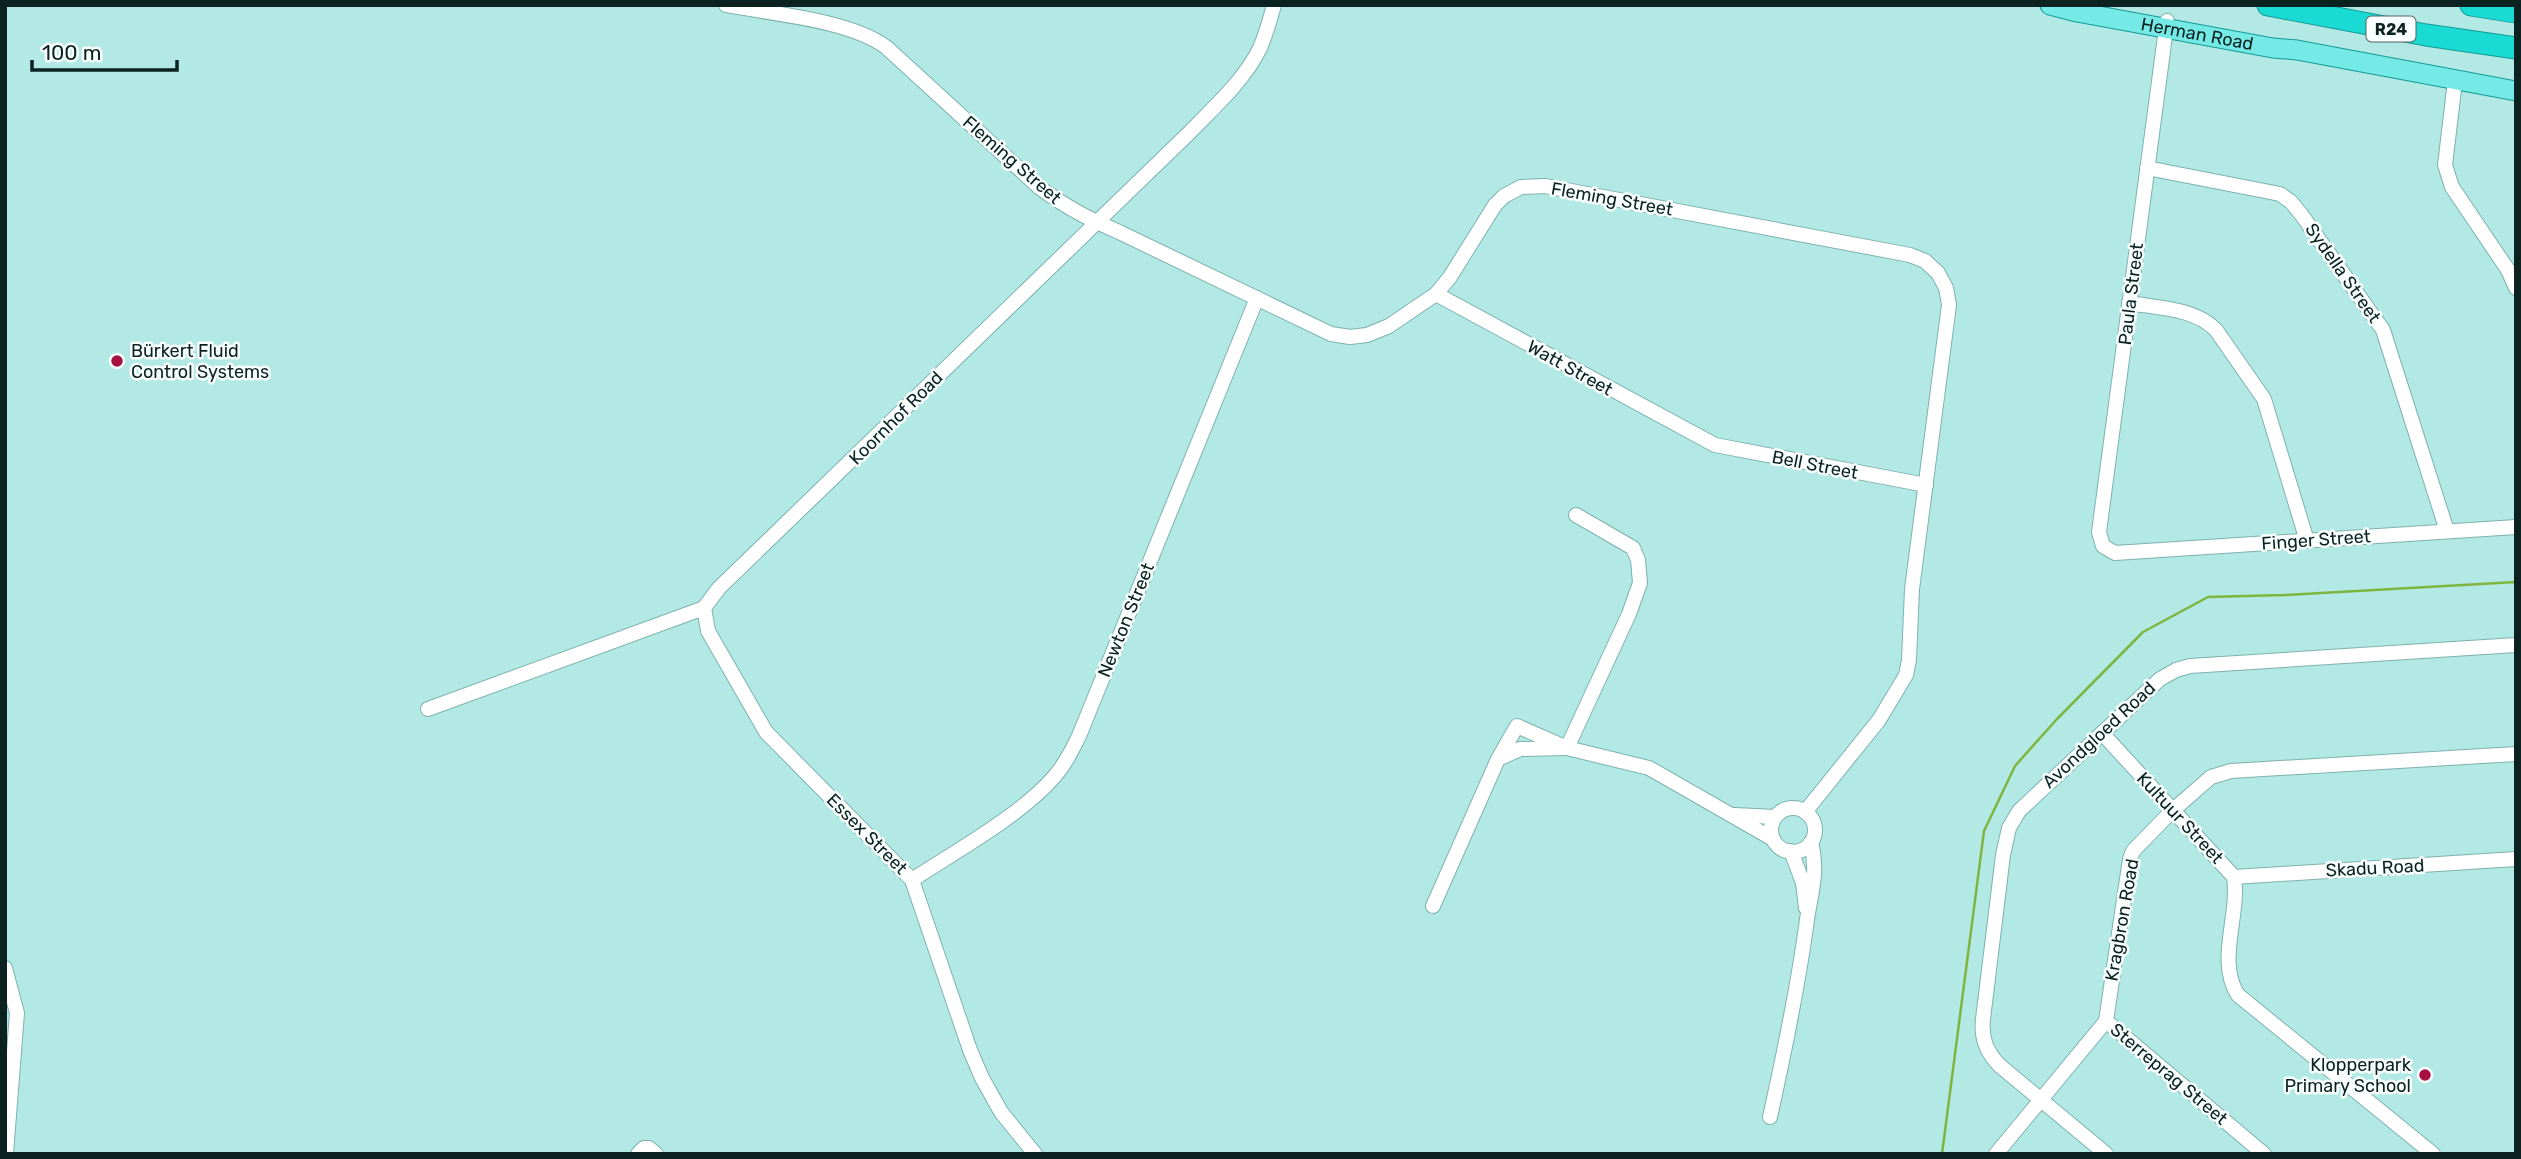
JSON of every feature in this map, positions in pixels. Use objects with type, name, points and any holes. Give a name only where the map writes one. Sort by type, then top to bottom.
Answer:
[{"type":"highway","name":"R24","points":[[2267,5],[2426,35],[2516,48]]},
{"type":"highway","points":[[2470,5],[2516,12]]},
{"type":"main road","name":"Herman Road","points":[[2066,6],[2077,12],[2274,42],[2297,50],[2516,91]]},
{"type":"street","name":"Fleming Street","points":[[726,5],[832,25],[873,38],[1040,188],[1065,207],[1325,332],[1350,337],[1376,333],[1436,294],[1450,277],[1495,205],[1510,191],[1526,186],[1545,186],[1920,259],[1934,269],[1942,279],[1949,305],[1912,589],[1906,675],[1868,734],[1805,812]]},
{"type":"street","name":"Koornhof Road","points":[[704,608],[719,588],[1188,134],[1227,92],[1259,49],[1274,5]]},
{"type":"street","name":"Paula Street","points":[[2115,553],[2103,546],[2099,532],[2166,24]]},
{"type":"street","points":[[2455,80],[2445,165],[2447,175],[2452,187],[2508,270],[2516,288]]},
{"type":"street","name":"Sydella Street","points":[[2147,168],[2275,192],[2287,198],[2296,208],[2383,330],[2447,531]]},
{"type":"street","name":"Watt Street","points":[[1436,294],[1704,440]]},
{"type":"street","name":"Newton Street","points":[[912,880],[1018,809],[1047,785],[1068,758],[1257,298]]},
{"type":"street","points":[[2130,303],[2193,314],[2206,320],[2216,330],[2264,399],[2307,541]]},
{"type":"street","name":"Bell Street","points":[[1704,440],[1721,447],[1926,485]]},
{"type":"street","points":[[1567,748],[1629,614],[1640,583],[1638,560],[1633,548],[1576,515]]},
{"type":"street","name":"Finger Street","points":[[2115,553],[2516,527]]},
{"type":"street","points":[[428,709],[704,608]]},
{"type":"street","name":"Essex Street","points":[[704,608],[709,631],[766,732],[912,880],[976,1066],[1001,1112],[1035,1154]]},
{"type":"street","name":"Avondgloed Road","points":[[2106,1154],[2039,1100],[1989,1053],[1983,1037],[2003,855],[2009,828],[2019,811],[2160,679],[2176,670],[2190,666],[2516,645]]},
{"type":"street","points":[[1433,906],[1498,759],[1517,726],[1567,748],[1649,768],[1773,839],[1780,848],[1791,851],[1802,849],[1811,842]]},
{"type":"street","name":"Kultuur Street","points":[[2102,733],[2234,877],[2236,890],[2229,967],[2238,995],[2433,1154]]},
{"type":"street","points":[[1498,759],[1520,749],[1567,748]]},
{"type":"street","name":"Kragbron Road","points":[[2106,1021],[2130,859],[2137,846],[2211,777],[2221,772],[2516,754]]},
{"type":"street","points":[[1730,815],[1775,817],[1789,808],[1805,812],[1814,826],[1811,842],[1815,859],[1814,889],[1770,1117]]},
{"type":"street","points":[[1773,839],[1771,828],[1775,817]]},
{"type":"street","points":[[1791,851],[1803,883],[1807,916]]},
{"type":"street","name":"Skadu Road","points":[[2234,877],[2516,859]]},
{"type":"street","points":[[5,968],[16,1013],[6,1154]]},
{"type":"street","points":[[1996,1154],[2106,1021]]},
{"type":"street","name":"Sterreprag Street","points":[[2106,1021],[2264,1154]]},
{"type":"street","points":[[638,1154],[644,1148],[649,1148],[656,1154]]},
{"type":"waterway","points":[[1942,1154],[1984,831],[2015,766],[2143,632],[2208,597],[2516,582]]},
{"type":"place","name":"Bürkert Fluid Control Systems","points":[[117,361]]},
{"type":"place","name":"Klopperpark Primary School","points":[[2425,1075]]}]
